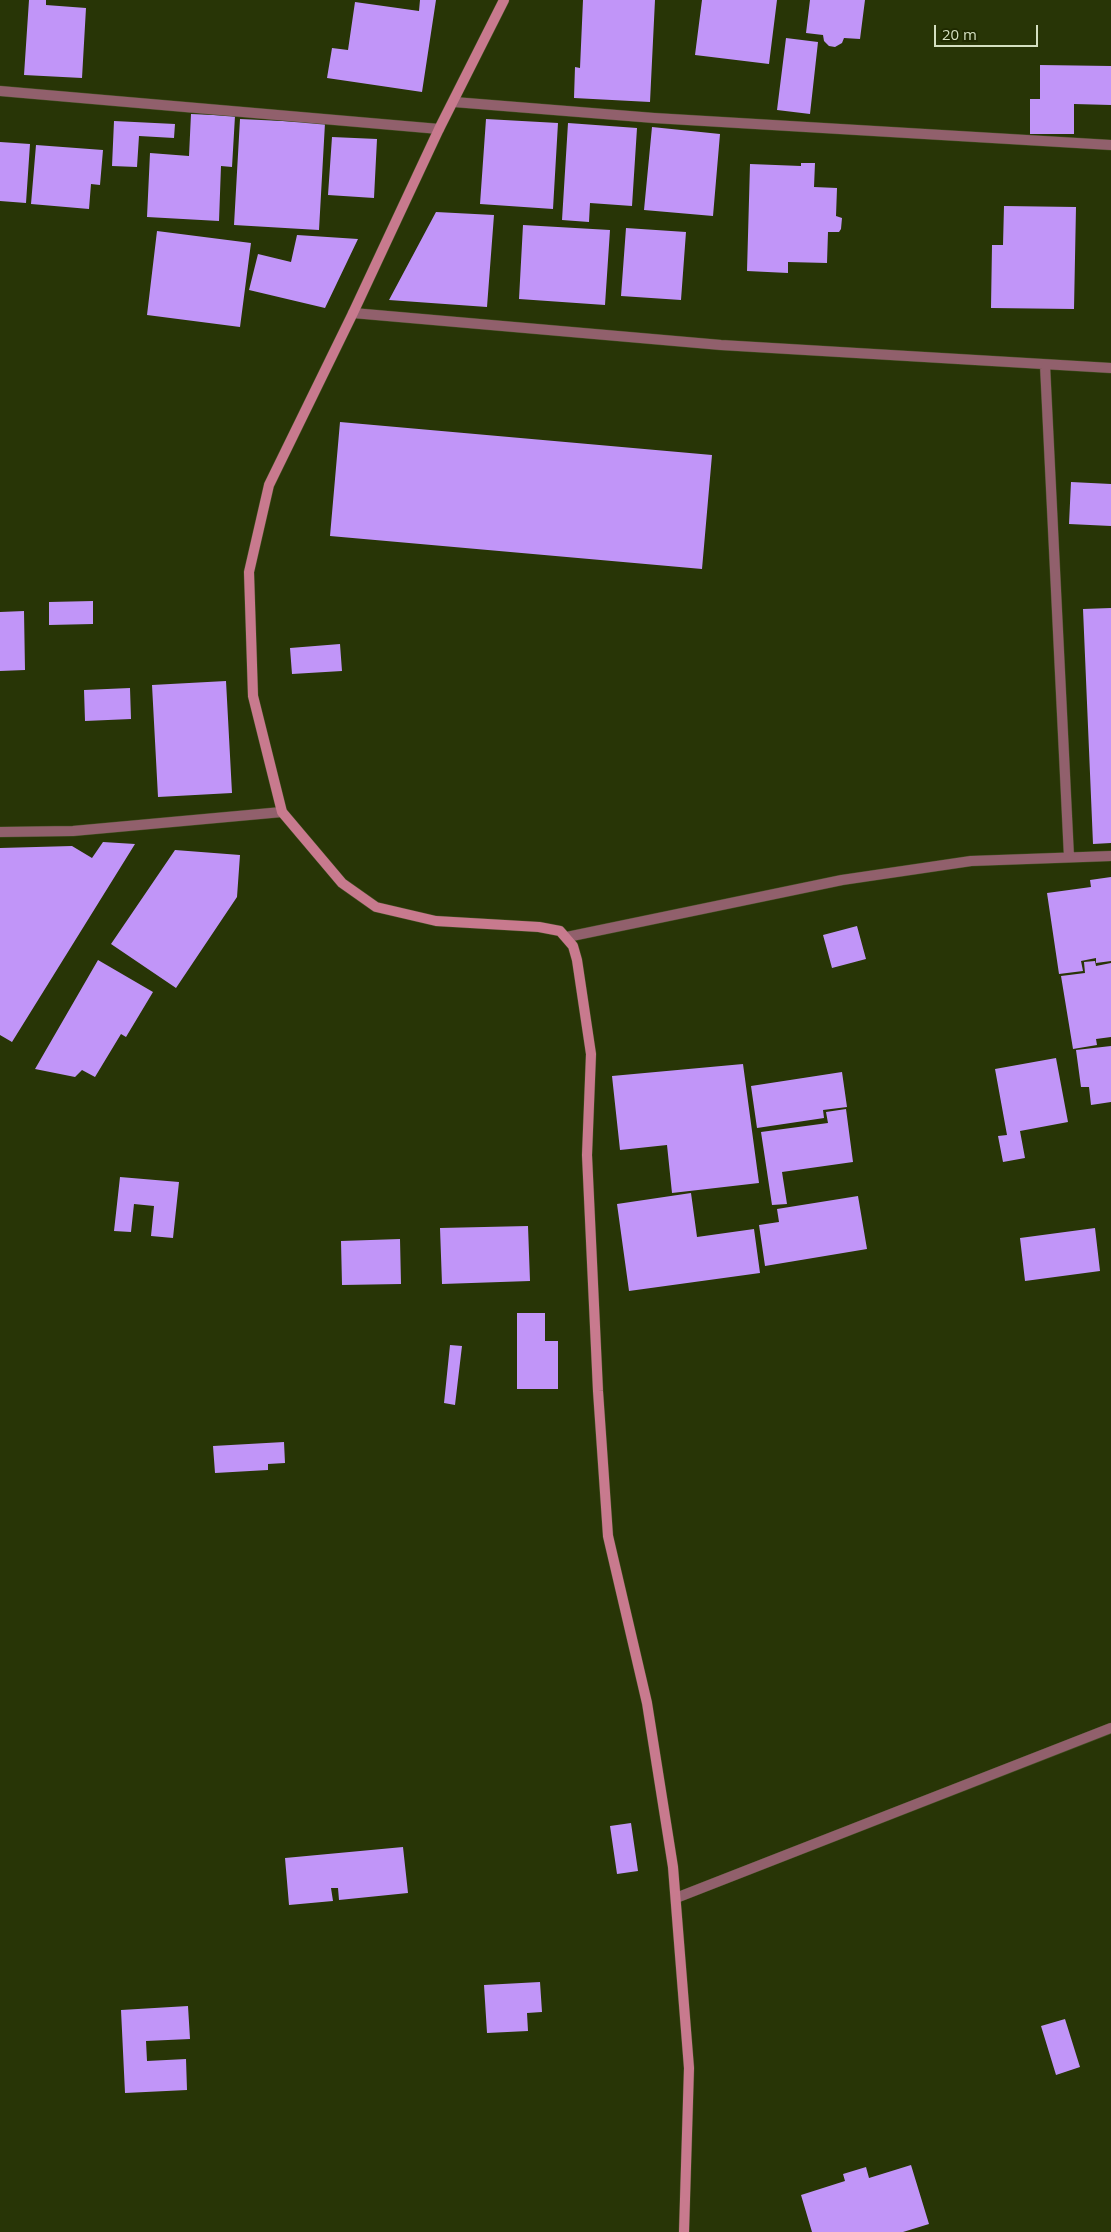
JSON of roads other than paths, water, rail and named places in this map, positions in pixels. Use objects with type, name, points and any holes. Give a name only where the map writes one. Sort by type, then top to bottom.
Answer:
[{"type":"street","points":[[504,0],[439,129],[353,313],[269,485],[248,572],[253,696],[282,812],[342,883],[376,907],[436,921],[560,931],[573,946],[578,960],[592,1054],[587,1155],[598,1392],[608,1536],[646,1703],[673,1867],[676,1898],[688,2068],[684,2232]]},
{"type":"street","points":[[0,91],[439,129]]},
{"type":"street","points":[[454,102],[654,118],[1111,145]]},
{"type":"street","points":[[353,313],[721,345],[1111,368]]},
{"type":"street","points":[[1044,365],[1069,857]]},
{"type":"street","points":[[0,832],[73,832],[282,812]]},
{"type":"street","points":[[567,937],[842,880],[971,861],[1111,856]]},
{"type":"street","points":[[676,1898],[1111,1728]]}]
